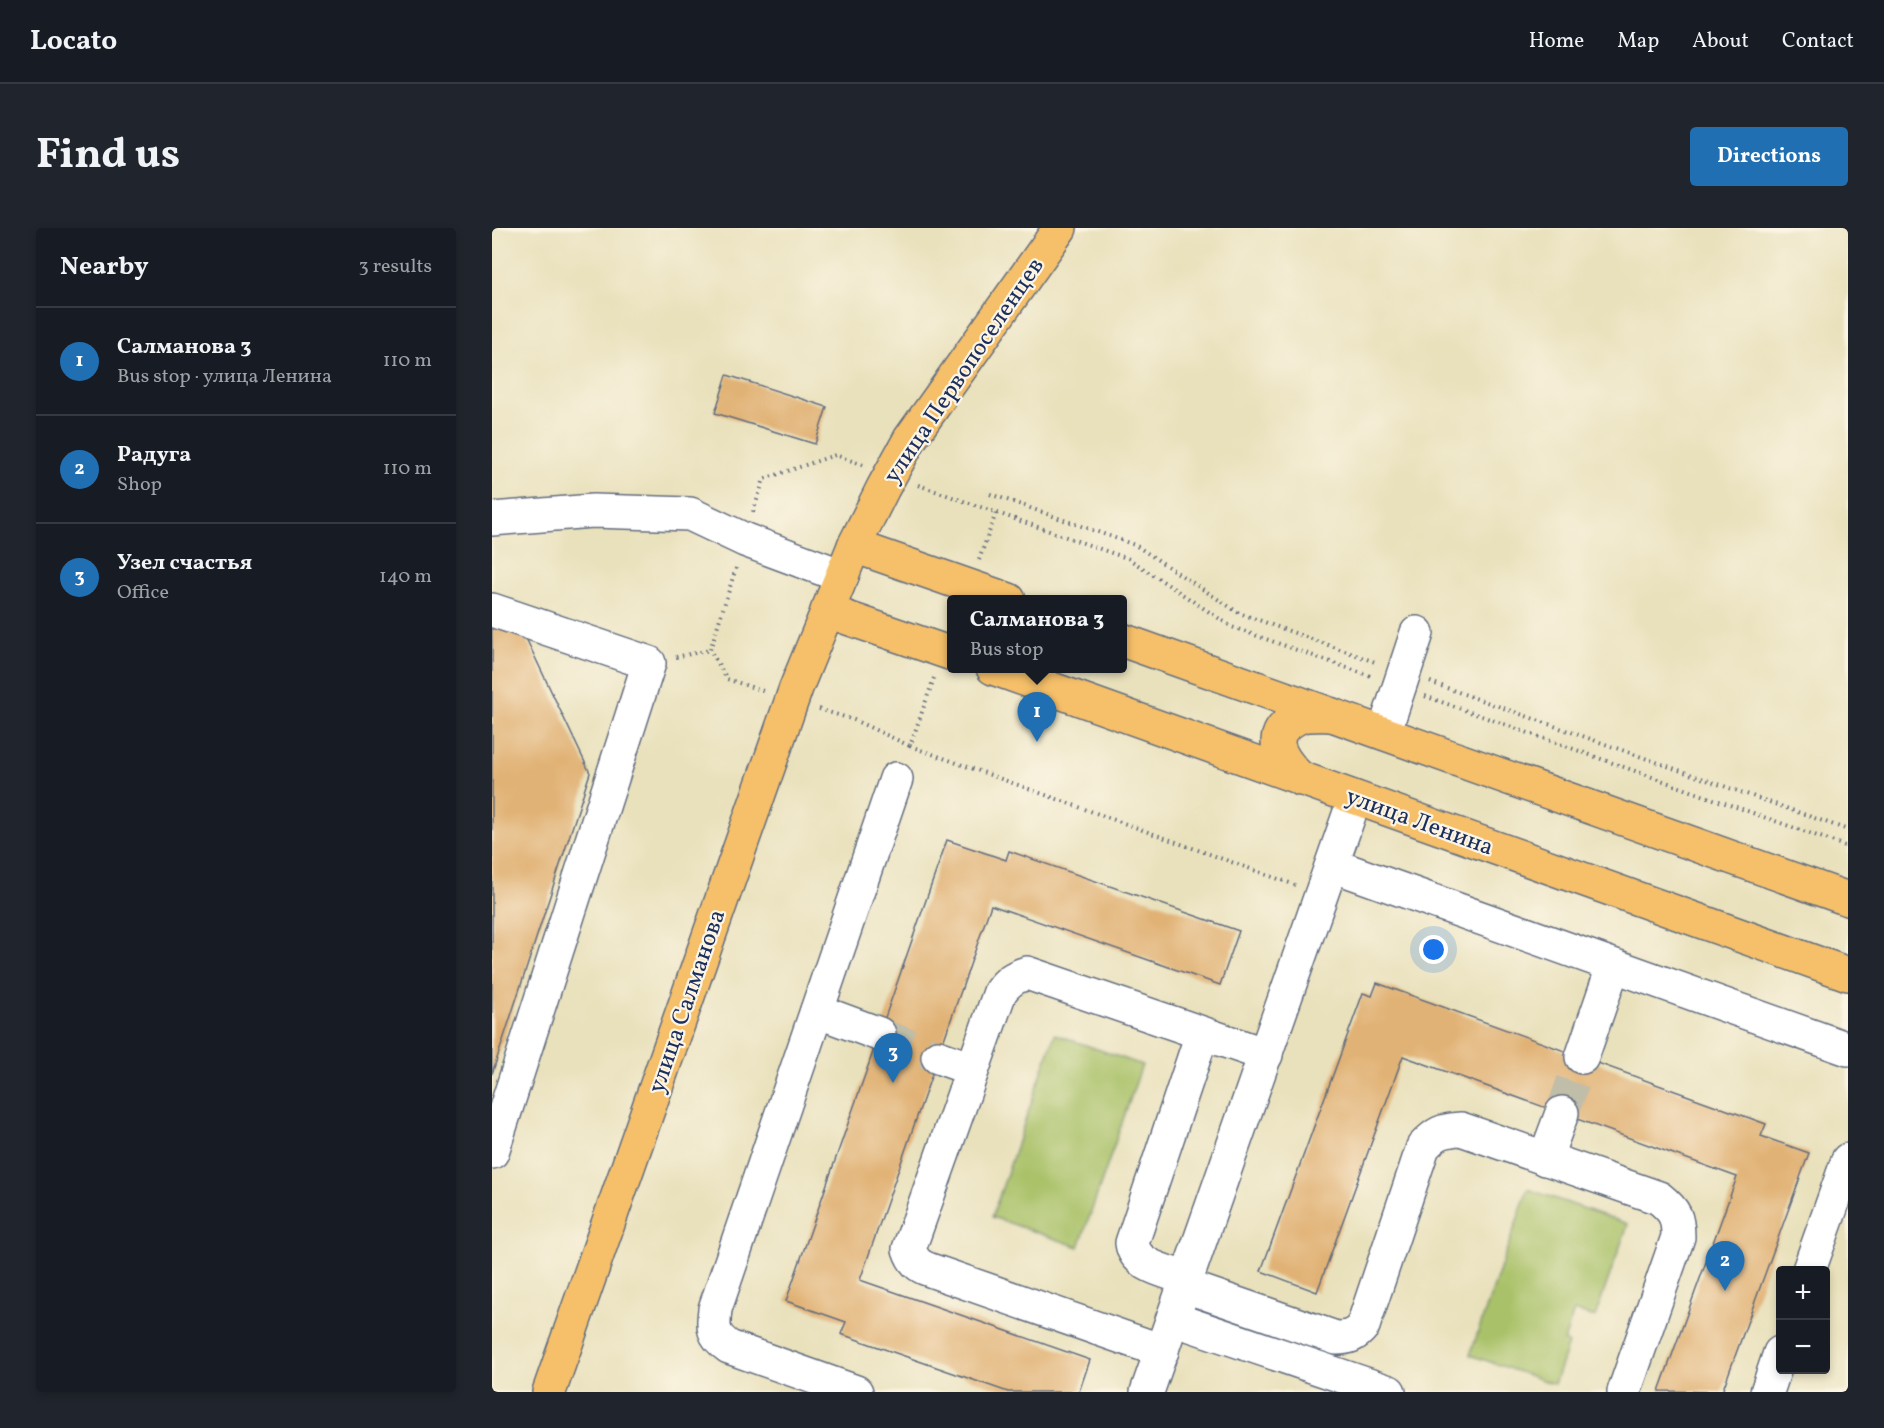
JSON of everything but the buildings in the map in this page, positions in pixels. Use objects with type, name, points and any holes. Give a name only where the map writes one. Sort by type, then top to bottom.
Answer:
[{"type":"main road","name":"улица Первопоселенцев","points":[[842,576],[854,546],[910,439],[1060,228]]},
{"type":"main road","points":[[854,546],[995,595]]},
{"type":"main road","name":"улица Салманова","points":[[549,1392],[796,688],[842,576]]},
{"type":"main road","points":[[827,611],[947,652]]},
{"type":"main road","points":[[1127,642],[1848,899]]},
{"type":"main road","name":"улица Ленина","points":[[1004,673],[1848,974]]},
{"type":"main road","points":[[1301,779],[1283,759],[1279,750],[1278,737],[1282,729],[1302,716],[1333,715]]},
{"type":"lane","points":[[492,519],[593,511],[690,514],[745,540],[842,576]]},
{"type":"lane","points":[[492,610],[649,663],[492,1152]]},
{"type":"lane","points":[[1384,734],[1417,633]]},
{"type":"lane","points":[[856,1392],[729,1347],[717,1338],[714,1326],[715,1309],[896,779]]},
{"type":"lane","points":[[1147,1392],[1355,798]]},
{"type":"lane","points":[[1332,865],[1848,1049]]},
{"type":"lane","points":[[1582,1057],[1613,967]]},
{"type":"lane","points":[[1162,1351],[919,1266],[912,1260],[909,1249],[972,1069],[1000,992],[1008,981],[1027,973],[1266,1055]]},
{"type":"lane","points":[[817,1011],[879,1034]]},
{"type":"lane","points":[[1202,1034],[1132,1243],[1133,1252],[1138,1258],[1186,1282],[1336,1338],[1356,1335],[1363,1326],[1423,1148],[1433,1136],[1447,1130],[1461,1129],[1659,1198],[1670,1207],[1678,1220],[1678,1237],[1624,1392]]},
{"type":"lane","points":[[938,1057],[972,1069]]},
{"type":"lane","points":[[1545,1159],[1562,1113]]},
{"type":"lane","points":[[1810,1266],[1848,1160]]},
{"type":"lane","points":[[1173,1319],[1389,1392]]},
{"type":"lane","points":[[1767,1392],[1776,1365]]},
{"type":"path","points":[[764,478],[835,455],[1129,559],[1232,627],[1848,847]]},
{"type":"path","points":[[912,738],[947,654]]},
{"type":"green space","points":[[1055,1034],[1142,1065],[1079,1247],[992,1217]]},
{"type":"green space","points":[[1528,1189],[1628,1224],[1595,1317],[1574,1311],[1564,1341],[1568,1344],[1554,1384],[1470,1355]]},
{"type":"tunnel","points":[[879,1034],[938,1057]]},
{"type":"tunnel","points":[[1562,1113],[1582,1057]]},
{"type":"place","name":"Салманова 3","points":[[1037,742]]},
{"type":"place","name":"Узел счастья","points":[[893,1083]]},
{"type":"place","name":"Радуга","points":[[1725,1291]]}]
